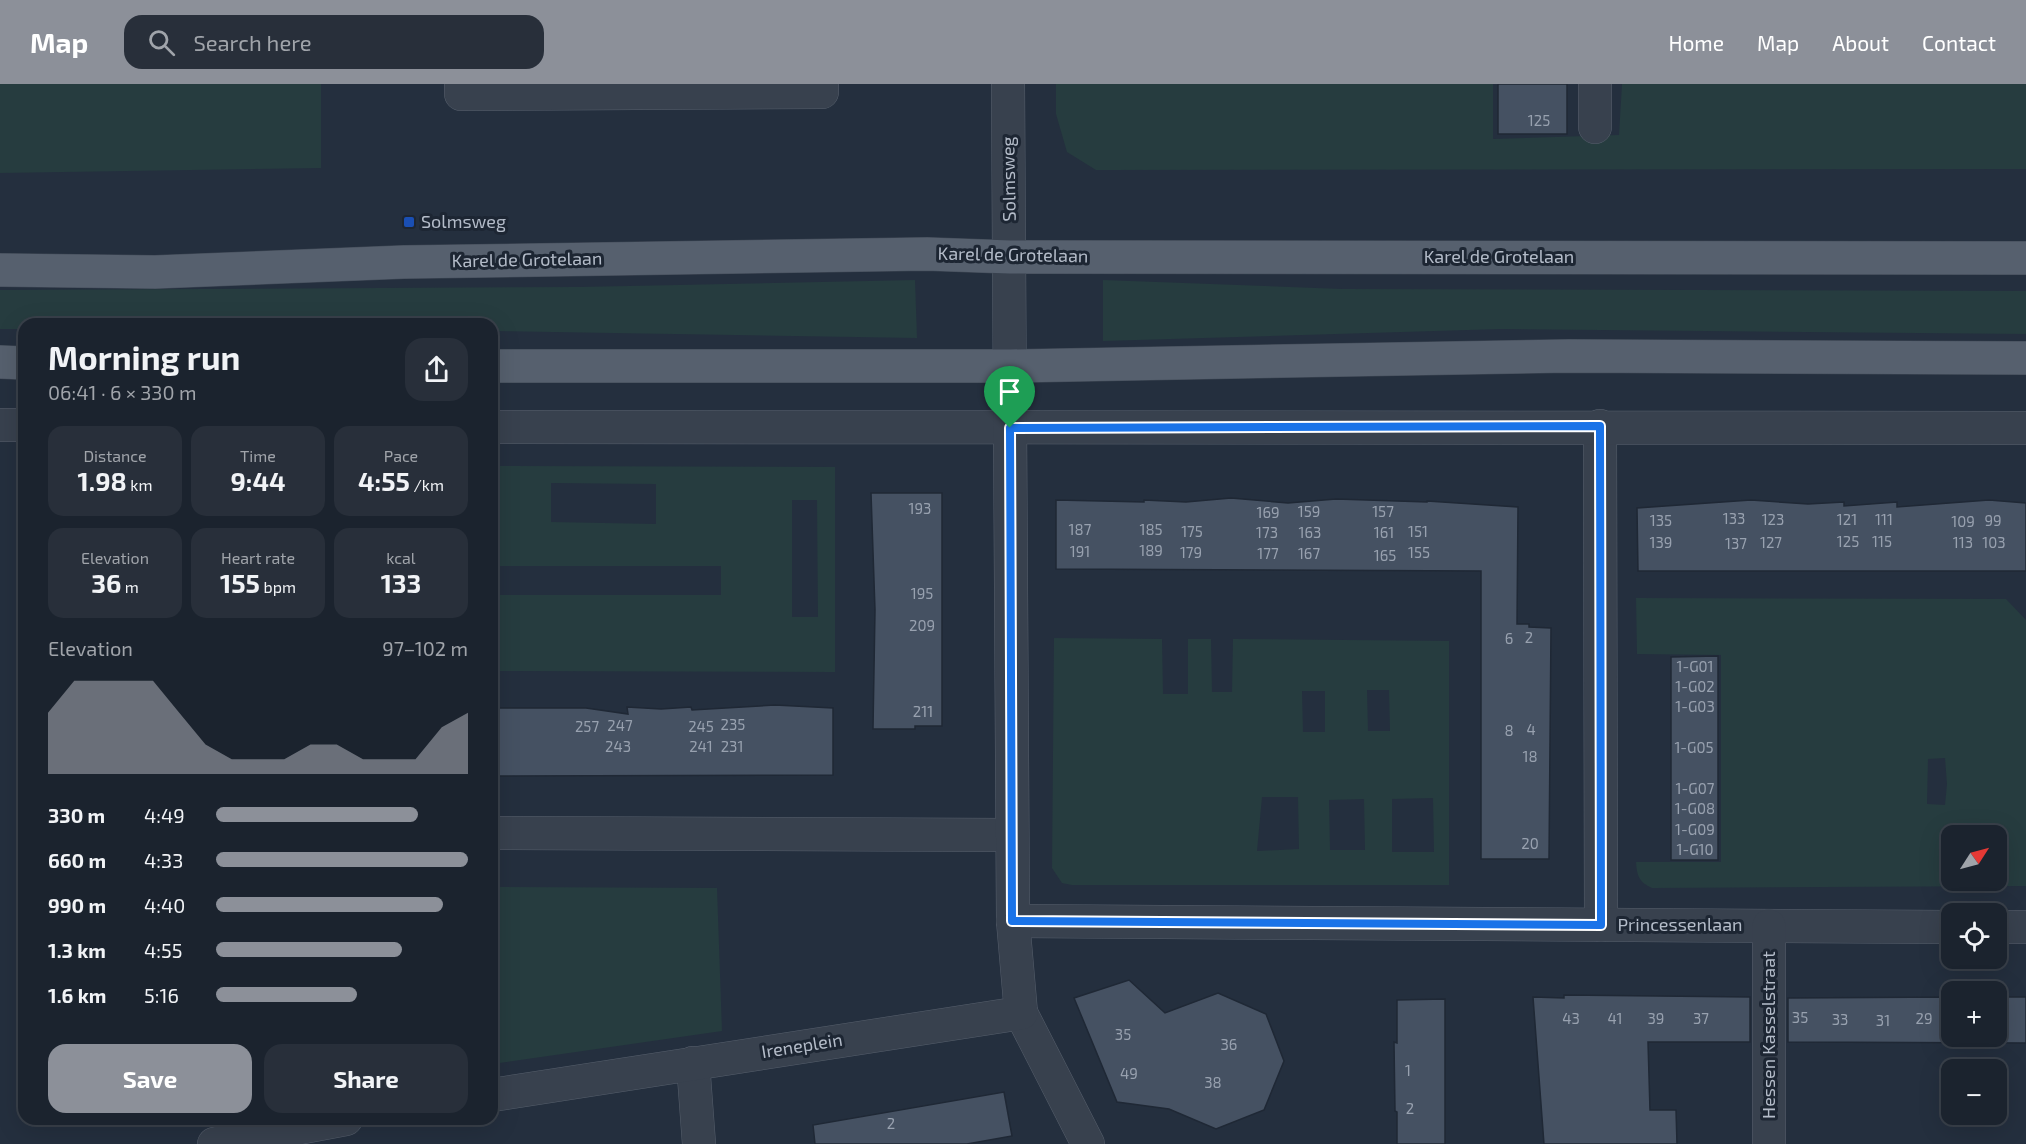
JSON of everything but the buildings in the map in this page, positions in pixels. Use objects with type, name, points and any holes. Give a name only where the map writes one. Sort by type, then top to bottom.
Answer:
[{"type":"main road","name":"Karel de Grotelaan","points":[[0,270],[155,272],[404,262],[927,254],[1010,257],[2026,258]]},
{"type":"main road","points":[[498,366],[1010,366],[1569,356],[2026,358]]},
{"type":"main road","points":[[0,362],[18,363]]},
{"type":"street","points":[[461,84],[461,94],[473,94],[822,93],[822,84]]},
{"type":"street","name":"Solmsweg","points":[[1008,84],[1012,921]]},
{"type":"street","points":[[1595,84],[1595,127]]},
{"type":"street","points":[[0,425],[18,425]]},
{"type":"street","points":[[1600,426],[1601,925]]},
{"type":"street","points":[[498,427],[2026,428]]},
{"type":"street","points":[[498,833],[1011,835]]},
{"type":"street","points":[[1012,921],[1021,1013],[1088,1144]]},
{"type":"street","name":"Princessenlaan","points":[[1012,921],[1941,927]]},
{"type":"street","name":"Hessen Kasselstraat","points":[[1768,1144],[1769,926]]},
{"type":"street","points":[[2007,927],[2026,927]]},
{"type":"street","name":"Ireneplein","points":[[498,1094],[1021,1013]]},
{"type":"street","points":[[693,1063],[699,1144]]},
{"type":"street","points":[[214,1144],[274,1138],[323,1125]]},
{"type":"green space","points":[[0,84],[321,84],[321,168],[0,173]]},
{"type":"green space","points":[[1056,84],[1493,84],[1493,139],[1619,135],[1622,84],[2026,84],[2026,169],[1096,170],[1067,152],[1056,114]]},
{"type":"green space","points":[[915,280],[917,338],[498,331],[498,318],[18,318],[18,329],[0,329],[0,290],[579,287]]},
{"type":"green space","points":[[1103,280],[1342,289],[2026,291],[2026,334],[1501,329],[1103,341]]},
{"type":"green space","points":[[498,466],[835,467],[835,672],[498,671],[498,595],[721,595],[721,566],[498,566]],"holes":[[[551,483],[656,484],[656,524],[551,522]],[[792,500],[817,500],[818,617],[792,617]]]},
{"type":"green space","points":[[1636,598],[2006,599],[2026,620],[2026,886],[2007,886],[2007,825],[1941,825],[1941,886],[1652,888],[1644,883],[1637,871],[1636,862],[1721,862],[1721,655],[1637,654]],"holes":[[[1945,758],[1947,784],[1945,805],[1927,804],[1928,759]]]},
{"type":"green space","points":[[1054,638],[1162,639],[1163,694],[1188,694],[1188,639],[1211,639],[1212,692],[1232,692],[1233,639],[1449,641],[1449,885],[1072,885],[1062,883],[1052,868]],"holes":[[[1367,690],[1389,690],[1390,731],[1368,731]],[[1302,691],[1325,691],[1325,732],[1303,732]],[[1262,797],[1298,797],[1299,849],[1257,851]],[[1433,798],[1434,852],[1392,852],[1392,799]],[[1364,799],[1365,850],[1330,850],[1329,800]]]},
{"type":"green space","points":[[498,887],[717,888],[722,1031],[498,1063]]},
{"type":"place","name":"Solmsweg","points":[[409,222]]},
{"type":"route","points":[[1600,426],[1601,925],[1012,921],[1010,428],[1600,426]]}]
